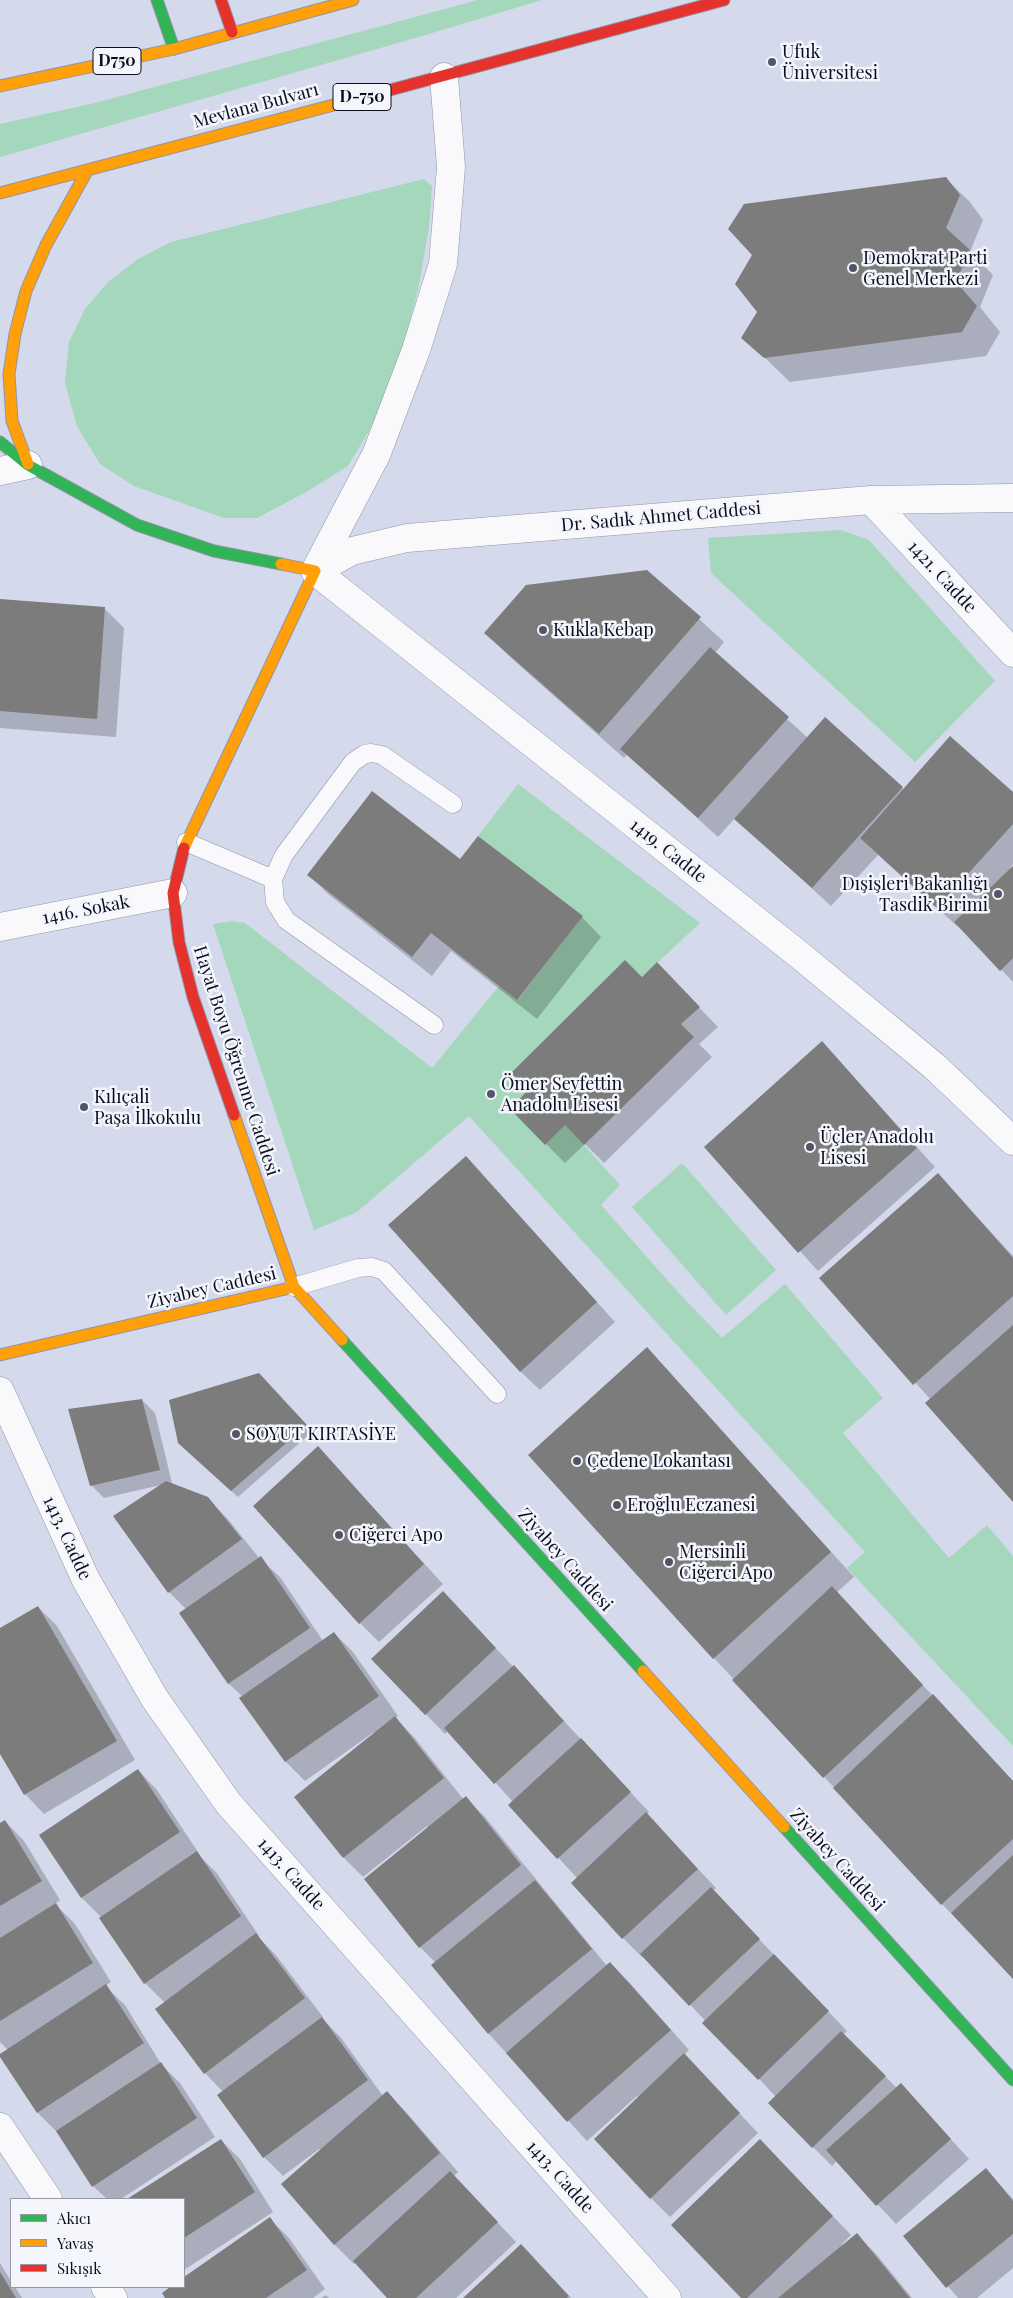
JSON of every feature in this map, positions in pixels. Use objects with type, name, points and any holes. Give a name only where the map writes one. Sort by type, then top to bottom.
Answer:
[{"type":"main road","points":[[157,0],[174,49]]},
{"type":"main road","points":[[221,0],[232,32],[353,0]]},
{"type":"main road","name":"Mevlana Bulvarı","points":[[0,193],[292,114],[444,77],[724,0]]},
{"type":"main road","name":"D750","points":[[0,86],[174,49],[232,32]]},
{"type":"main road","points":[[28,465],[12,421],[9,374],[15,334],[26,291],[46,245],[87,171]]},
{"type":"main road","points":[[0,442],[28,465],[137,524],[214,551],[315,571]]},
{"type":"main road","name":"Hayat Boyu Öğrenme Caddesi","points":[[294,1287],[193,996],[179,942],[173,893],[186,842],[315,571]]},
{"type":"main road","name":"Ziyabey Caddesi","points":[[0,1355],[294,1287],[1013,2080]]},
{"type":"street","points":[[315,571],[376,455],[416,350],[443,264],[452,167],[444,77]]},
{"type":"street","points":[[0,471],[28,465]]},
{"type":"street","name":"Dr. Sadık Ahmet Caddesi","points":[[315,571],[352,551],[407,538],[871,500],[1013,498]]},
{"type":"street","name":"1421. Cadde","points":[[871,500],[1013,654]]},
{"type":"street","name":"1419. Cadde","points":[[315,571],[797,953],[934,1066],[1013,1141]]},
{"type":"street","name":"1416. Sokak","points":[[0,927],[173,893]]},
{"type":"street","name":"1413. Cadde","points":[[0,1391],[86,1580],[155,1699],[228,1803],[667,2298]]},
{"type":"street","points":[[0,2127],[47,2198]]},
{"type":"lane","points":[[434,1025],[286,920],[275,902],[273,880],[284,854],[353,762],[365,754],[382,755],[452,804]]},
{"type":"lane","points":[[186,842],[273,880]]},
{"type":"lane","points":[[294,1287],[358,1268],[372,1267],[384,1271],[497,1394]]},
{"type":"green space","points":[[478,0],[542,0],[0,157],[0,124],[95,103]]},
{"type":"green space","points":[[424,179],[432,186],[429,228],[418,290],[404,343],[376,419],[348,466],[308,491],[257,518],[224,518],[134,486],[100,464],[77,426],[65,383],[69,342],[85,309],[108,282],[138,259],[171,242]]},
{"type":"green space","points":[[841,530],[869,540],[995,681],[915,762],[711,573],[708,538]]},
{"type":"green space","points":[[518,784],[700,923],[642,977],[625,961],[511,1073],[528,1090],[510,1109],[545,1145],[565,1125],[584,1145],[620,1185],[601,1205],[677,1291],[722,1338],[785,1284],[883,1398],[843,1433],[949,1558],[987,1525],[1013,1556],[1013,1746],[847,1568],[865,1552],[469,1116],[357,1212],[314,1230],[213,924],[232,921],[245,923],[432,1068],[499,986],[518,1000],[582,917],[478,836]]},
{"type":"green space","points":[[682,1163],[776,1270],[726,1315],[632,1207]]},
{"type":"building","name":"Demokrat Parti Genel Merkezi","points":[[946,177],[960,195],[946,228],[970,250],[956,282],[977,306],[962,332],[764,358],[741,338],[757,312],[735,284],[752,255],[728,229],[744,204]]},
{"type":"building","points":[[647,570],[701,617],[599,734],[484,633],[526,585]]},
{"type":"building","points":[[0,599],[105,607],[97,719],[0,711]]},
{"type":"building","points":[[710,647],[789,717],[698,818],[620,749]]},
{"type":"building","points":[[825,717],[903,787],[812,888],[734,819]]},
{"type":"building","points":[[950,736],[1013,792],[1013,824],[937,908],[860,838]]},
{"type":"building","points":[[372,791],[460,859],[478,836],[583,916],[517,1000],[431,933],[412,957],[307,875]]},
{"type":"building","name":"Dışişleri Bakanlığı Tasdik Birimi","points":[[1013,866],[1013,958],[1000,971],[954,922]]},
{"type":"building","points":[[625,960],[642,977],[657,962],[700,1007],[681,1024],[694,1037],[584,1145],[565,1125],[545,1145],[510,1109],[528,1090],[511,1073]]},
{"type":"building","name":"Üçler Anadolu Lisesi","points":[[822,1041],[917,1148],[798,1253],[704,1147]]},
{"type":"building","points":[[466,1156],[597,1302],[520,1372],[388,1225]]},
{"type":"building","points":[[938,1173],[1013,1258],[1013,1296],[913,1385],[819,1278]]},
{"type":"building","points":[[1013,1325],[1013,1502],[925,1403]]},
{"type":"building","points":[[647,1347],[831,1552],[713,1659],[528,1455]]},
{"type":"building","name":"SOYUT KIRTASİYE","points":[[259,1373],[307,1425],[231,1491],[178,1443],[169,1400]]},
{"type":"building","points":[[142,1399],[160,1470],[90,1486],[68,1409]]},
{"type":"building","name":"Ciğerci Apo","points":[[318,1446],[424,1564],[359,1624],[253,1506]]},
{"type":"building","points":[[166,1481],[208,1497],[242,1539],[168,1593],[113,1516]]},
{"type":"building","points":[[261,1556],[310,1628],[228,1684],[179,1613]]},
{"type":"building","points":[[832,1586],[923,1685],[823,1778],[732,1680]]},
{"type":"building","points":[[443,1591],[496,1648],[425,1715],[371,1659]]},
{"type":"building","points":[[38,1606],[117,1741],[24,1795],[0,1754],[0,1628]]},
{"type":"building","points":[[334,1632],[379,1696],[285,1762],[239,1698]]},
{"type":"building","points":[[514,1665],[564,1721],[494,1784],[444,1728]]},
{"type":"building","points":[[933,1694],[1013,1781],[1013,1839],[941,1905],[833,1788]]},
{"type":"building","points":[[395,1716],[444,1778],[343,1858],[294,1797]]},
{"type":"building","points":[[581,1738],[631,1792],[557,1859],[508,1805]]},
{"type":"building","points":[[138,1769],[180,1832],[81,1898],[39,1835]]},
{"type":"building","points":[[466,1796],[521,1865],[419,1948],[364,1879]]},
{"type":"building","points":[[646,1812],[698,1869],[622,1939],[571,1883]]},
{"type":"building","points":[[5,1820],[42,1881],[0,1906],[0,1823]]},
{"type":"building","points":[[197,1851],[241,1916],[144,1984],[99,1918]]},
{"type":"building","points":[[1013,1855],[1013,1979],[951,1913]]},
{"type":"building","points":[[535,1880],[592,1949],[488,2034],[431,1965]]},
{"type":"building","points":[[711,1887],[760,1939],[689,2006],[640,1954]]},
{"type":"building","points":[[56,1903],[93,1963],[0,2021],[0,1938]]},
{"type":"building","points":[[256,1933],[305,1998],[204,2074],[155,2009]]},
{"type":"building","points":[[774,1954],[829,2011],[758,2080],[702,2023]]},
{"type":"building","points":[[610,1962],[671,2030],[567,2122],[506,2053]]},
{"type":"building","points":[[106,1984],[144,2043],[37,2113],[0,2057],[0,2054]]},
{"type":"building","points":[[322,2017],[368,2080],[263,2158],[217,2095]]},
{"type":"building","points":[[841,2031],[886,2076],[812,2148],[768,2103]]},
{"type":"building","points":[[684,2053],[740,2113],[650,2199],[594,2139]]},
{"type":"building","points":[[161,2062],[197,2118],[92,2187],[56,2131]]},
{"type":"building","points":[[901,2083],[951,2139],[876,2206],[826,2150]]},
{"type":"building","points":[[387,2091],[440,2153],[334,2245],[281,2184]]},
{"type":"building","points":[[221,2139],[255,2192],[185,2237],[185,2198],[129,2198]]},
{"type":"building","points":[[760,2139],[833,2216],[747,2298],[741,2298],[671,2225]]},
{"type":"building","points":[[986,2168],[1013,2201],[1013,2234],[946,2288],[903,2236]]},
{"type":"building","points":[[450,2171],[498,2222],[416,2298],[387,2298],[353,2261]]},
{"type":"building","points":[[270,2217],[307,2270],[266,2298],[165,2298],[162,2293],[169,2288],[185,2288],[185,2276]]},
{"type":"building","points":[[857,2233],[910,2298],[778,2298]]},
{"type":"building","points":[[521,2244],[569,2296],[567,2298],[463,2298]]},
{"type":"building","points":[[0,2272],[16,2298],[0,2298]]},
{"type":"traffic: fast","points":[[157,0],[174,49]]},
{"type":"traffic: fast","points":[[0,442],[28,465],[137,525],[214,551],[281,564]]},
{"type":"traffic: fast","points":[[342,1340],[643,1671]]},
{"type":"traffic: fast","points":[[784,1827],[1013,2080]]},
{"type":"traffic: slow","points":[[0,86],[174,49],[353,0]]},
{"type":"traffic: slow","points":[[0,193],[379,93]]},
{"type":"traffic: slow","points":[[28,464],[12,421],[9,374],[15,334],[26,291],[46,245],[87,171]]},
{"type":"traffic: slow","points":[[184,848],[315,571],[281,564]]},
{"type":"traffic: slow","points":[[234,1115],[294,1287]]},
{"type":"traffic: slow","points":[[0,1355],[294,1287],[342,1340]]},
{"type":"traffic: slow","points":[[643,1671],[784,1827]]},
{"type":"traffic: jam","points":[[221,0],[232,32]]},
{"type":"traffic: jam","points":[[379,93],[724,0]]},
{"type":"traffic: jam","points":[[184,848],[173,893],[179,942],[193,997],[234,1115]]},
{"type":"place","name":"Ufuk Üniversitesi","points":[[772,62]]},
{"type":"place","name":"Demokrat Parti Genel Merkezi","points":[[853,268]]},
{"type":"place","name":"Kukla Kebap","points":[[543,630]]},
{"type":"place","name":"Dışişleri Bakanlığı Tasdik Birimi","points":[[998,894]]},
{"type":"place","name":"Ömer Seyfettin Anadolu Lisesi","points":[[491,1094]]},
{"type":"place","name":"Kılıçali Paşa İlkokulu","points":[[84,1107]]},
{"type":"place","name":"Üçler Anadolu Lisesi","points":[[810,1147]]},
{"type":"place","name":"SOYUT KIRTASİYE","points":[[236,1434]]},
{"type":"place","name":"Çedene Lokantası","points":[[577,1461]]},
{"type":"place","name":"Eroğlu Eczanesi","points":[[617,1505]]},
{"type":"place","name":"Ciğerci Apo","points":[[339,1535]]},
{"type":"place","name":"Mersinli Ciğerci Apo","points":[[669,1562]]}]
